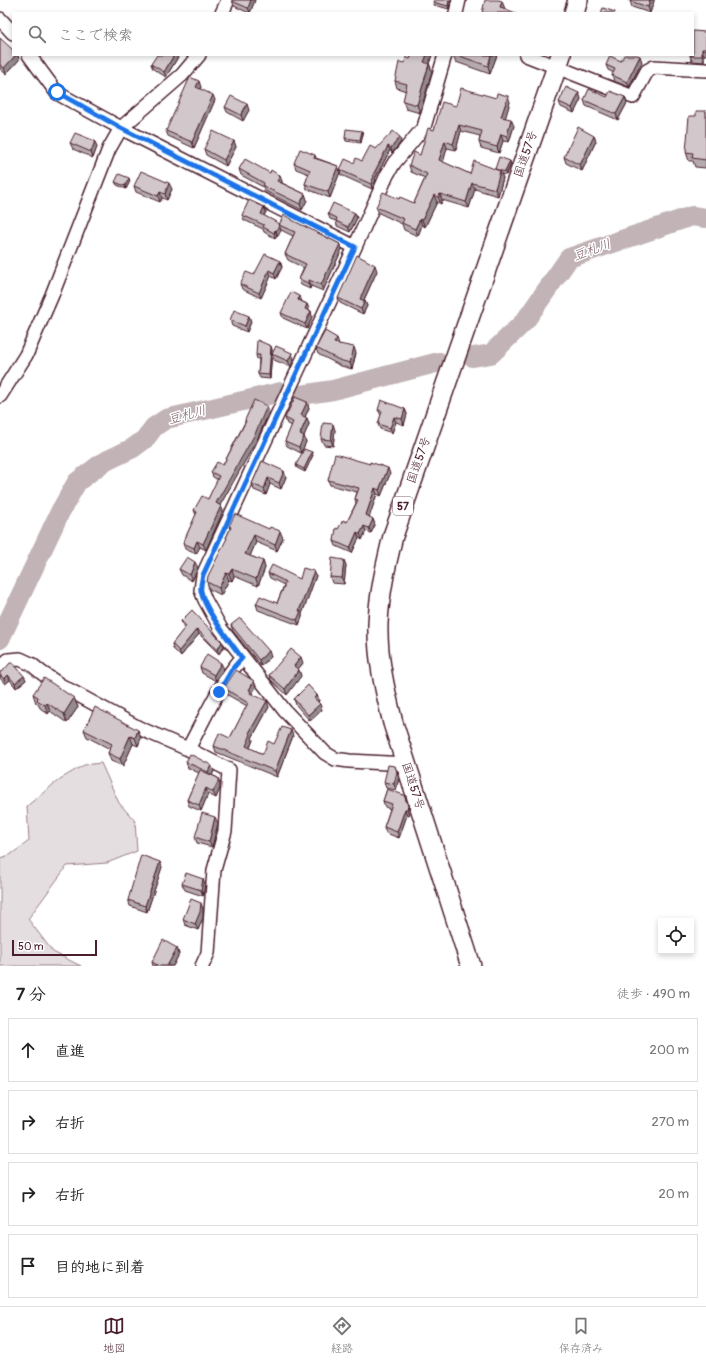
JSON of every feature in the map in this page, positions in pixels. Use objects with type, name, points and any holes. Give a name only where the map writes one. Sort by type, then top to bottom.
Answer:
[{"type":"highway","points":[[574,12],[578,0]]},
{"type":"highway","name":"国道57号","points":[[471,966],[406,764],[386,694],[378,646],[379,602],[384,572],[393,536],[559,61]]},
{"type":"street","points":[[222,12],[228,0]]},
{"type":"street","points":[[456,12],[459,0]]},
{"type":"street","points":[[0,19],[12,32]]},
{"type":"street","points":[[30,56],[57,92],[121,128],[355,247]]},
{"type":"street","points":[[0,396],[26,355],[52,295],[109,149],[121,128],[182,75],[198,56]]},
{"type":"street","points":[[406,764],[349,761],[335,759],[325,753],[285,711],[242,658],[221,629],[201,590],[203,575],[387,175],[394,163],[424,127],[445,56]]},
{"type":"street","points":[[532,56],[559,61],[633,97],[647,71],[654,67],[706,70]]},
{"type":"street","points":[[188,749],[233,668],[242,658]]},
{"type":"street","points":[[0,670],[8,660],[20,659],[139,728],[188,749],[229,770],[225,831],[214,870],[208,953],[202,966]]},
{"type":"shaded area","points":[[101,763],[119,803],[135,821],[137,851],[107,863],[67,866],[28,919],[53,952],[81,966],[0,966],[0,858],[10,855],[29,841],[27,806],[60,779],[84,765]]},
{"type":"building","points":[[232,0],[251,0],[248,8]]},
{"type":"building","points":[[434,0],[449,0],[448,6],[433,2]]},
{"type":"building","points":[[485,0],[499,0],[502,1],[500,7],[513,12],[482,12]]},
{"type":"building","points":[[630,0],[650,0],[648,7]]},
{"type":"building","points":[[603,8],[615,12],[601,12]]},
{"type":"building","points":[[694,31],[706,32],[706,49],[702,49],[702,56],[694,56]]},
{"type":"building","points":[[0,38],[12,49],[12,56],[15,56],[4,68],[0,65]]},
{"type":"building","points":[[156,56],[173,56],[164,72],[151,64]]},
{"type":"building","points":[[412,56],[427,56],[424,62],[429,64],[417,105],[403,101],[407,84],[395,81],[399,62],[405,63],[406,57],[410,59]]},
{"type":"building","points":[[460,56],[491,56],[488,66]]},
{"type":"building","points":[[610,56],[621,61],[624,56],[640,56],[627,82],[612,75],[615,69],[606,65]]},
{"type":"building","points":[[190,77],[199,81],[196,87],[213,95],[192,142],[166,131]]},
{"type":"building","points":[[566,87],[579,93],[572,108],[559,102]]},
{"type":"building","points":[[461,88],[496,98],[497,93],[508,96],[501,117],[511,119],[507,136],[501,134],[497,147],[479,142],[482,131],[459,125],[453,144],[445,141],[439,160],[470,174],[474,161],[500,171],[495,189],[472,183],[466,202],[440,194],[438,197],[434,195],[422,220],[420,219],[415,229],[402,223],[404,219],[376,207],[383,192],[399,199],[400,197],[414,203],[427,174],[409,165],[414,152],[420,155],[428,128],[434,130],[442,102],[456,106]]},
{"type":"building","points":[[589,89],[607,97],[610,91],[625,97],[616,114],[584,100]]},
{"type":"building","points":[[231,96],[247,104],[241,115],[225,107]]},
{"type":"building","points":[[696,111],[706,111],[706,160],[692,158],[693,153],[686,152],[689,116],[696,116]]},
{"type":"building","points":[[578,127],[594,136],[580,165],[564,157]]},
{"type":"building","points":[[346,129],[362,131],[360,140],[345,138]]},
{"type":"building","points":[[213,131],[234,141],[224,160],[204,149]]},
{"type":"building","points":[[393,131],[400,137],[391,148],[388,146],[373,175],[371,184],[340,170],[345,159],[354,163],[356,158],[362,161],[370,146],[376,149]]},
{"type":"building","points":[[75,133],[95,141],[91,152],[70,143]]},
{"type":"building","points":[[300,149],[315,155],[314,158],[338,166],[328,192],[305,184],[310,170],[294,163]]},
{"type":"building","points":[[499,157],[510,161],[505,172],[495,169]]},
{"type":"building","points":[[245,159],[270,173],[271,170],[280,176],[277,181],[305,194],[300,204],[263,186],[264,183],[239,169]]},
{"type":"building","points":[[141,171],[169,183],[165,194],[160,192],[158,196],[134,186]]},
{"type":"building","points":[[119,174],[129,178],[125,186],[115,182]]},
{"type":"building","points":[[249,200],[264,207],[261,214],[280,224],[274,233],[263,227],[264,225],[242,215]]},
{"type":"building","points":[[333,203],[355,213],[348,227],[336,221],[337,218],[328,214]]},
{"type":"building","points":[[284,215],[340,244],[321,285],[309,280],[308,283],[299,279],[306,264],[285,254],[295,232],[279,225]]},
{"type":"building","points":[[265,254],[280,261],[274,273],[269,270],[259,293],[240,284],[246,272],[254,275]]},
{"type":"building","points":[[357,255],[375,265],[360,299],[365,301],[361,309],[338,298]]},
{"type":"building","points":[[291,292],[299,296],[298,300],[307,304],[305,309],[311,311],[305,324],[281,313]]},
{"type":"building","points":[[234,310],[249,316],[245,326],[230,320]]},
{"type":"building","points":[[325,331],[337,338],[334,343],[354,347],[350,363],[339,360],[316,348]]},
{"type":"building","points":[[257,340],[271,346],[269,375],[258,374],[260,355],[256,355]]},
{"type":"building","points":[[276,346],[292,353],[288,361],[272,354]]},
{"type":"building","points":[[295,397],[307,402],[301,415],[307,418],[300,434],[304,436],[299,447],[285,441],[293,422],[285,418]]},
{"type":"building","points":[[254,400],[267,406],[255,434],[216,503],[221,506],[203,544],[197,541],[194,548],[183,543],[197,512],[194,510],[202,496],[208,499],[219,476],[211,472],[217,462],[223,465],[246,421],[245,420]]},
{"type":"building","points":[[381,400],[405,409],[402,419],[394,417],[390,428],[378,424],[382,411],[378,410]]},
{"type":"building","points":[[323,423],[333,424],[331,440],[321,439]]},
{"type":"building","points":[[304,449],[312,452],[304,469],[296,465]]},
{"type":"building","points":[[335,454],[370,464],[370,462],[388,468],[379,490],[375,488],[366,515],[373,519],[369,528],[364,526],[360,534],[357,532],[350,548],[334,541],[336,528],[338,529],[343,520],[347,522],[358,500],[355,499],[359,488],[328,480]]},
{"type":"building","points":[[262,461],[284,471],[279,483],[268,478],[264,489],[252,484]]},
{"type":"building","points":[[235,514],[269,529],[270,527],[280,531],[275,545],[254,535],[245,554],[263,561],[256,579],[232,569],[229,574],[226,573],[219,588],[207,582],[208,576],[227,538],[231,527],[229,526]]},
{"type":"building","points":[[187,557],[195,562],[190,575],[179,569]]},
{"type":"building","points":[[332,558],[344,560],[342,578],[330,577]]},
{"type":"building","points":[[272,565],[300,579],[303,568],[314,571],[297,620],[256,604],[260,596],[277,603],[286,582],[268,573]]},
{"type":"building","points":[[192,610],[222,642],[217,650],[197,629],[179,651],[172,644],[186,626],[181,621]]},
{"type":"building","points":[[240,618],[269,651],[259,660],[231,625]]},
{"type":"building","points":[[291,649],[301,657],[294,666],[299,670],[285,689],[269,675]]},
{"type":"building","points":[[207,654],[221,663],[214,675],[200,667]]},
{"type":"building","points":[[10,663],[13,663],[24,676],[15,683],[8,675],[4,679],[0,675],[0,672]]},
{"type":"building","points":[[236,670],[254,681],[249,690],[251,691],[250,693],[267,701],[249,733],[251,734],[246,746],[263,754],[268,741],[274,744],[282,727],[291,730],[275,771],[214,746],[219,733],[230,738],[248,703],[224,688]]},
{"type":"building","points":[[44,678],[74,698],[64,714],[47,703],[45,705],[37,700],[38,697],[33,694]]},
{"type":"building","points":[[308,685],[317,695],[314,698],[320,704],[308,715],[294,699]]},
{"type":"building","points":[[95,707],[138,730],[135,738],[130,736],[120,759],[108,753],[112,744],[84,730]]},
{"type":"building","points":[[190,754],[211,765],[208,772],[186,762]]},
{"type":"building","points":[[388,765],[395,766],[397,772],[394,784],[384,782]]},
{"type":"building","points":[[200,770],[218,778],[218,782],[213,792],[206,788],[199,805],[187,800]]},
{"type":"building","points":[[387,789],[404,795],[408,806],[407,809],[405,809],[397,832],[384,827],[392,804],[383,801]]},
{"type":"building","points":[[202,813],[215,817],[209,842],[195,837]]},
{"type":"building","points":[[141,855],[160,862],[145,906],[128,900]]},
{"type":"building","points":[[186,873],[203,879],[201,890],[182,884]]},
{"type":"building","points":[[191,899],[201,903],[200,912],[195,924],[183,919]]},
{"type":"building","points":[[163,940],[177,948],[167,966],[159,966],[152,962]]},
{"type":"waterway","name":"豆札川","points":[[473,357],[491,354],[525,321],[569,258],[692,216],[706,218]]},
{"type":"waterway","name":"豆札川","points":[[0,639],[60,512],[77,482],[102,463],[133,448],[145,439],[154,427],[166,419],[281,392],[295,396],[333,390],[439,362]]},
{"type":"route","points":[[57,92],[121,128],[355,247],[203,575],[201,590],[205,600],[221,629],[242,658],[233,668],[219,692]]}]
